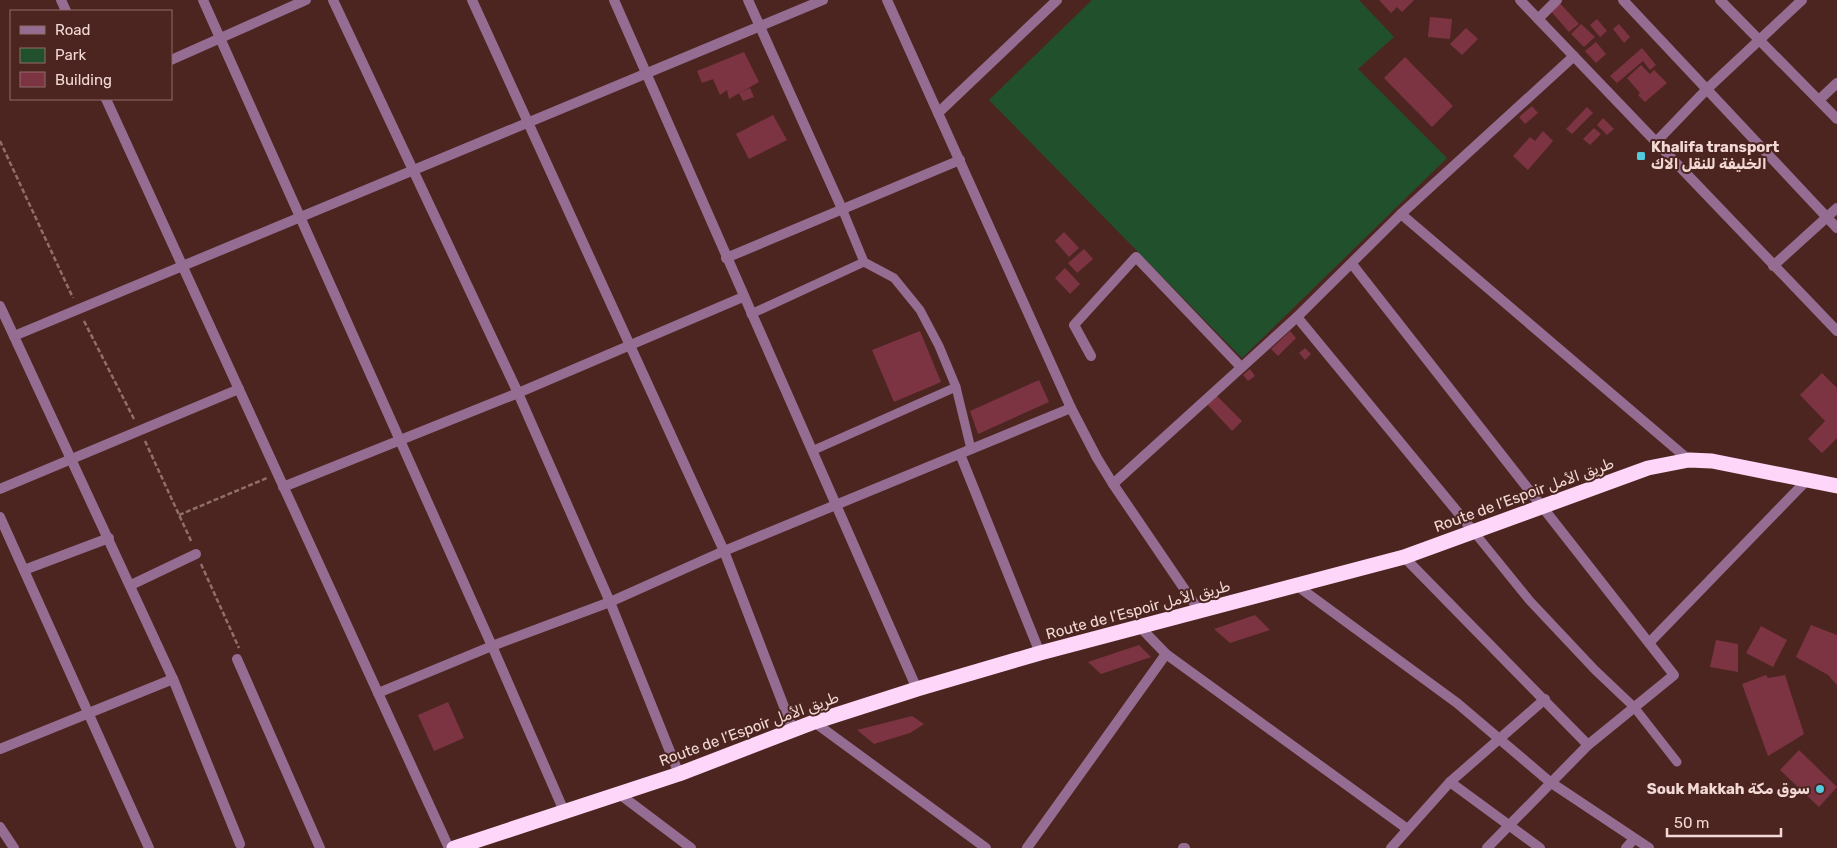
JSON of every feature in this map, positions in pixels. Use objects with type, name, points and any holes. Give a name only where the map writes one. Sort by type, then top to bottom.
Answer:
[{"type":"highway","name":"Route de l’Espoir طريق الأمل","points":[[454,848],[679,774],[814,722],[917,689],[1040,653],[1404,557],[1648,468],[1689,460],[1712,461],[1808,478],[1837,486]]},
{"type":"street","points":[[203,0],[400,438],[564,811]]},
{"type":"street","points":[[172,60],[306,0]]},
{"type":"street","points":[[333,0],[518,393],[610,602],[679,774]]},
{"type":"street","points":[[472,0],[724,551],[793,730]]},
{"type":"street","points":[[614,0],[648,73],[726,258],[814,450],[836,505],[917,689]]},
{"type":"street","points":[[748,0],[843,210]]},
{"type":"street","points":[[14,336],[823,0]]},
{"type":"street","points":[[887,0],[1071,408],[1113,484],[1200,612]]},
{"type":"street","points":[[938,113],[1057,0]]},
{"type":"street","points":[[1520,0],[1837,331]]},
{"type":"street","points":[[1538,19],[1556,0]]},
{"type":"street","points":[[1623,0],[1837,228]]},
{"type":"street","points":[[1720,0],[1837,119]]},
{"type":"street","points":[[1655,143],[1707,89],[1802,0]]},
{"type":"street","points":[[1113,484],[1297,317],[1401,214],[1574,56]]},
{"type":"street","points":[[1819,100],[1837,83]]},
{"type":"street","points":[[106,100],[449,848]]},
{"type":"street","points":[[726,258],[960,160]]},
{"type":"street","points":[[1773,266],[1837,208]]},
{"type":"street","points":[[1401,214],[1689,460]]},
{"type":"street","points":[[1091,356],[1074,325],[1136,257],[1241,367]]},
{"type":"street","points":[[1352,264],[1545,507],[1674,675],[1588,745],[1487,848]]},
{"type":"street","points":[[283,487],[400,438],[518,393],[743,296]]},
{"type":"street","points":[[0,306],[174,679],[240,844]]},
{"type":"street","points":[[1297,317],[1474,532]]},
{"type":"street","points":[[0,489],[239,389]]},
{"type":"street","points":[[378,693],[492,646],[610,602],[724,551],[1071,408]]},
{"type":"street","points":[[960,454],[1040,653]]},
{"type":"street","points":[[1649,642],[1808,478]]},
{"type":"street","points":[[0,517],[149,848]]},
{"type":"street","points":[[24,570],[109,538]]},
{"type":"street","points":[[131,585],[196,554]]},
{"type":"street","points":[[1404,557],[1588,745]]},
{"type":"street","points":[[1296,585],[1457,703],[1497,739],[1550,782],[1649,848]]},
{"type":"street","points":[[1140,626],[1166,654],[1406,828]]},
{"type":"street","points":[[1027,848],[1166,654]]},
{"type":"street","points":[[237,659],[320,848]]},
{"type":"street","points":[[0,749],[174,679]]},
{"type":"street","points":[[1391,848],[1406,828],[1450,782],[1545,699]]},
{"type":"street","points":[[814,722],[986,848]]},
{"type":"street","points":[[1450,782],[1507,826],[1540,848]]},
{"type":"street","points":[[618,793],[691,848]]},
{"type":"street","points":[[0,827],[6,839],[14,848]]},
{"type":"street","points":[[1626,848],[1634,839]]},
{"type":"lane","points":[[843,210],[864,262],[894,278],[920,310],[939,346],[956,387],[971,449]]},
{"type":"lane","points":[[751,314],[864,262]]},
{"type":"lane","points":[[814,450],[956,387]]},
{"type":"lane","points":[[1474,532],[1530,601],[1595,670],[1634,707],[1677,762]]},
{"type":"path","points":[[0,141],[78,309],[140,431],[240,648],[237,659]]},
{"type":"path","points":[[179,515],[277,474]]},
{"type":"green space","points":[[1092,0],[1359,0],[1394,37],[1358,69],[1447,158],[1242,358],[989,100]]},
{"type":"building","points":[[1379,0],[1414,0],[1402,12],[1397,7],[1391,13]]},
{"type":"building","points":[[1558,1],[1579,24],[1569,32],[1549,9]]},
{"type":"building","points":[[1430,17],[1452,19],[1450,39],[1428,37]]},
{"type":"building","points":[[1597,19],[1607,31],[1600,37],[1590,25]]},
{"type":"building","points":[[1581,24],[1595,37],[1584,47],[1571,34]]},
{"type":"building","points":[[1619,24],[1630,37],[1624,43],[1613,29]]},
{"type":"building","points":[[1466,28],[1478,39],[1462,55],[1450,44]]},
{"type":"building","points":[[1596,42],[1606,54],[1596,63],[1585,51]]},
{"type":"building","points":[[1642,48],[1656,65],[1650,70],[1643,61],[1617,83],[1610,76]]},
{"type":"building","points":[[744,52],[759,82],[729,99],[727,90],[720,95],[713,79],[702,83],[697,71]]},
{"type":"building","points":[[1405,57],[1453,106],[1432,127],[1384,78]]},
{"type":"building","points":[[1641,65],[1650,74],[1654,70],[1667,83],[1645,102],[1627,78]]},
{"type":"building","points":[[750,88],[754,97],[743,101],[739,93]]},
{"type":"building","points":[[1532,106],[1538,113],[1525,124],[1519,117]]},
{"type":"building","points":[[1587,107],[1593,113],[1572,134],[1566,129]]},
{"type":"building","points":[[773,115],[787,140],[749,159],[736,134]]},
{"type":"building","points":[[1603,118],[1614,129],[1607,135],[1597,125]]},
{"type":"building","points":[[1594,128],[1601,134],[1590,145],[1583,139]]},
{"type":"building","points":[[1543,131],[1553,141],[1528,170],[1513,156],[1530,137],[1535,141]]},
{"type":"building","points":[[1064,232],[1079,248],[1069,257],[1055,241]]},
{"type":"building","points":[[1084,249],[1093,259],[1077,273],[1068,263]]},
{"type":"building","points":[[1065,268],[1080,284],[1070,294],[1055,278]]},
{"type":"building","points":[[920,331],[941,382],[894,402],[872,350]]},
{"type":"building","points":[[1290,331],[1296,338],[1278,356],[1271,349]]},
{"type":"building","points":[[1305,348],[1311,354],[1305,360],[1299,353]]},
{"type":"building","points":[[1250,369],[1255,376],[1248,381],[1243,375]]},
{"type":"building","points":[[1822,373],[1837,388],[1837,438],[1822,453],[1808,439],[1825,421],[1800,395]]},
{"type":"building","points":[[1039,380],[1049,402],[978,434],[970,411]]},
{"type":"building","points":[[1216,395],[1242,421],[1232,431],[1207,404]]},
{"type":"building","points":[[1255,615],[1270,630],[1230,643],[1214,629]]},
{"type":"building","points":[[1811,625],[1837,635],[1837,685],[1828,675],[1796,657]]},
{"type":"building","points":[[1761,626],[1787,640],[1773,667],[1746,653]]},
{"type":"building","points":[[1716,640],[1738,644],[1738,672],[1710,667]]},
{"type":"building","points":[[1139,645],[1151,657],[1101,674],[1088,662]]},
{"type":"building","points":[[1766,675],[1768,678],[1785,675],[1804,734],[1768,756],[1742,684]]},
{"type":"building","points":[[448,702],[464,738],[434,751],[418,715]]},
{"type":"building","points":[[912,716],[924,724],[910,733],[874,744],[857,730]]},
{"type":"building","points":[[1799,750],[1837,787],[1819,807],[1780,770]]},
{"type":"place","name":"Khalifa transport الخليفة للنقل الاك","points":[[1641,156]]},
{"type":"place","name":"Souk Makkah سوق مكة","points":[[1820,789]]}]
